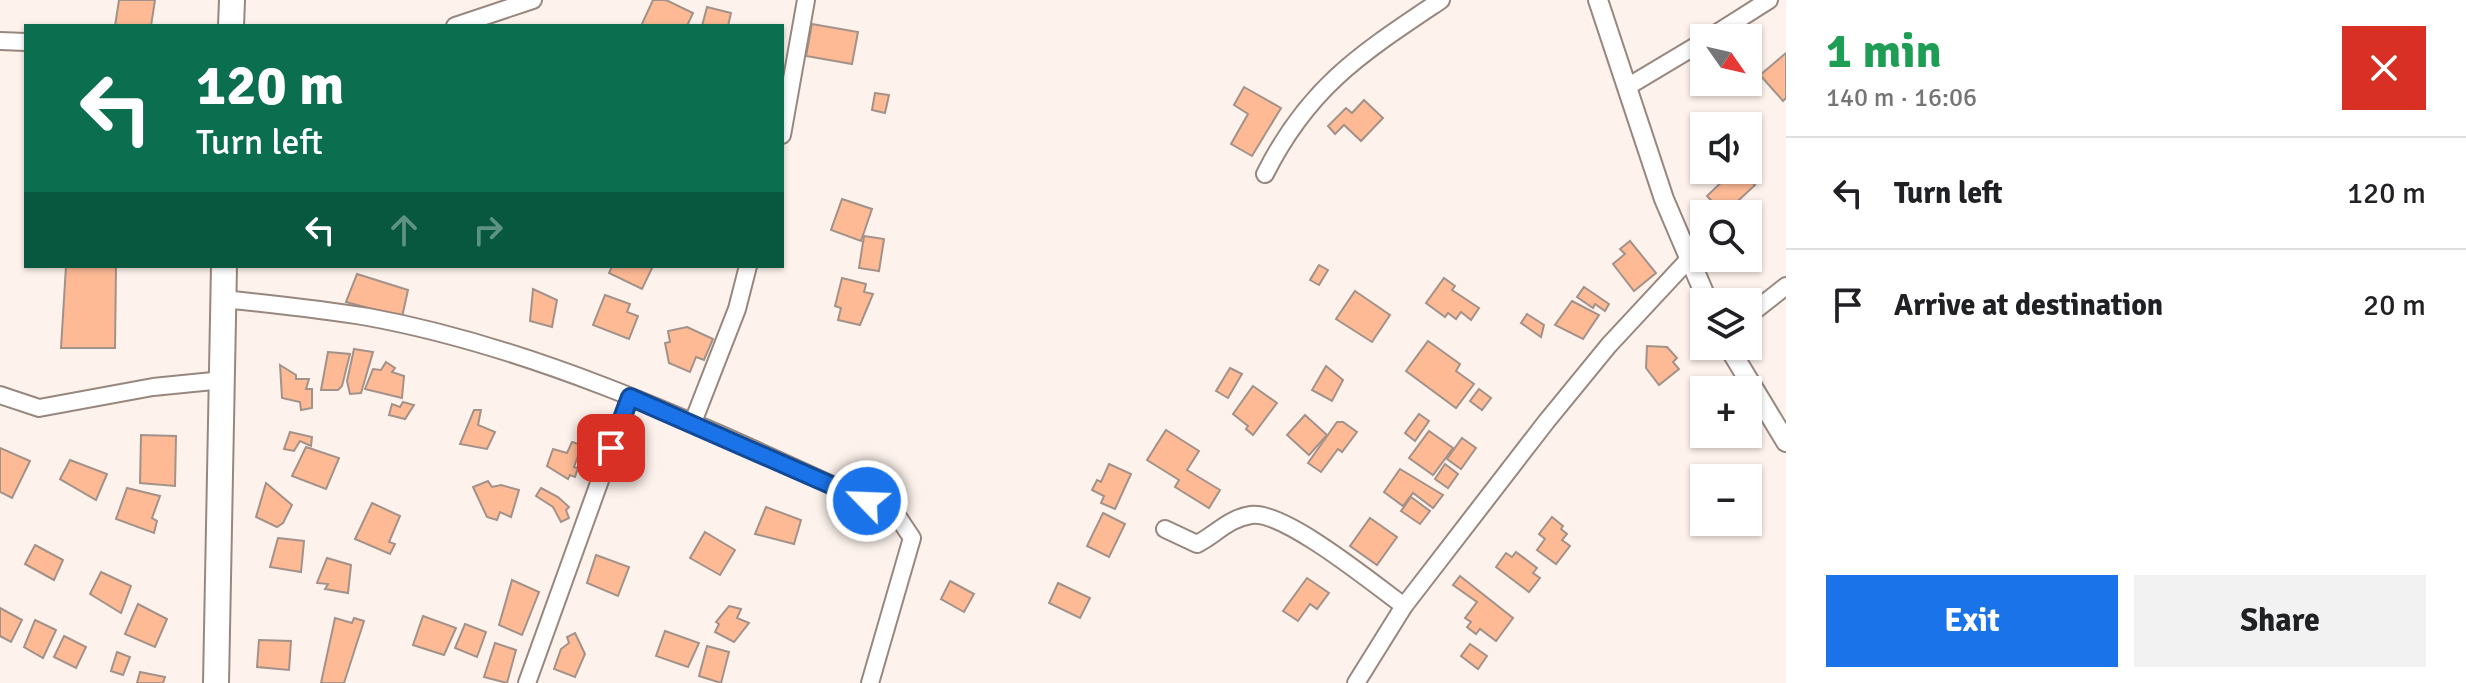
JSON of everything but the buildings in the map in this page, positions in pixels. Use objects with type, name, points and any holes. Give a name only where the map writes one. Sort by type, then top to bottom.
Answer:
[{"type":"main road","points":[[231,24],[232,0]]},
{"type":"main road","points":[[216,683],[224,268]]},
{"type":"street","points":[[461,24],[533,0]]},
{"type":"street","points":[[784,124],[806,0]]},
{"type":"street","points":[[1265,174],[1288,132],[1322,87],[1372,46],[1441,0]]},
{"type":"street","points":[[1598,0],[1664,199],[1702,288]]},
{"type":"street","points":[[1731,24],[1769,0]]},
{"type":"street","points":[[0,41],[24,42]]},
{"type":"street","points":[[1627,87],[1690,49]]},
{"type":"street","points":[[1356,683],[1404,606],[1609,345],[1689,259]]},
{"type":"street","points":[[693,422],[737,309],[747,268]]},
{"type":"street","points":[[1762,305],[1786,286]]},
{"type":"street","points":[[223,299],[384,321],[533,362],[693,422],[896,514],[912,538],[870,683]]},
{"type":"street","points":[[1736,360],[1786,442]]},
{"type":"street","points":[[0,395],[39,408],[153,387],[223,380]]},
{"type":"street","points":[[527,683],[630,397]]},
{"type":"street","points":[[1165,529],[1189,544],[1197,544],[1226,524],[1252,514],[1273,519],[1296,530],[1404,606]]},
{"type":"route","points":[[611,448],[630,397],[693,422],[867,501]]}]
